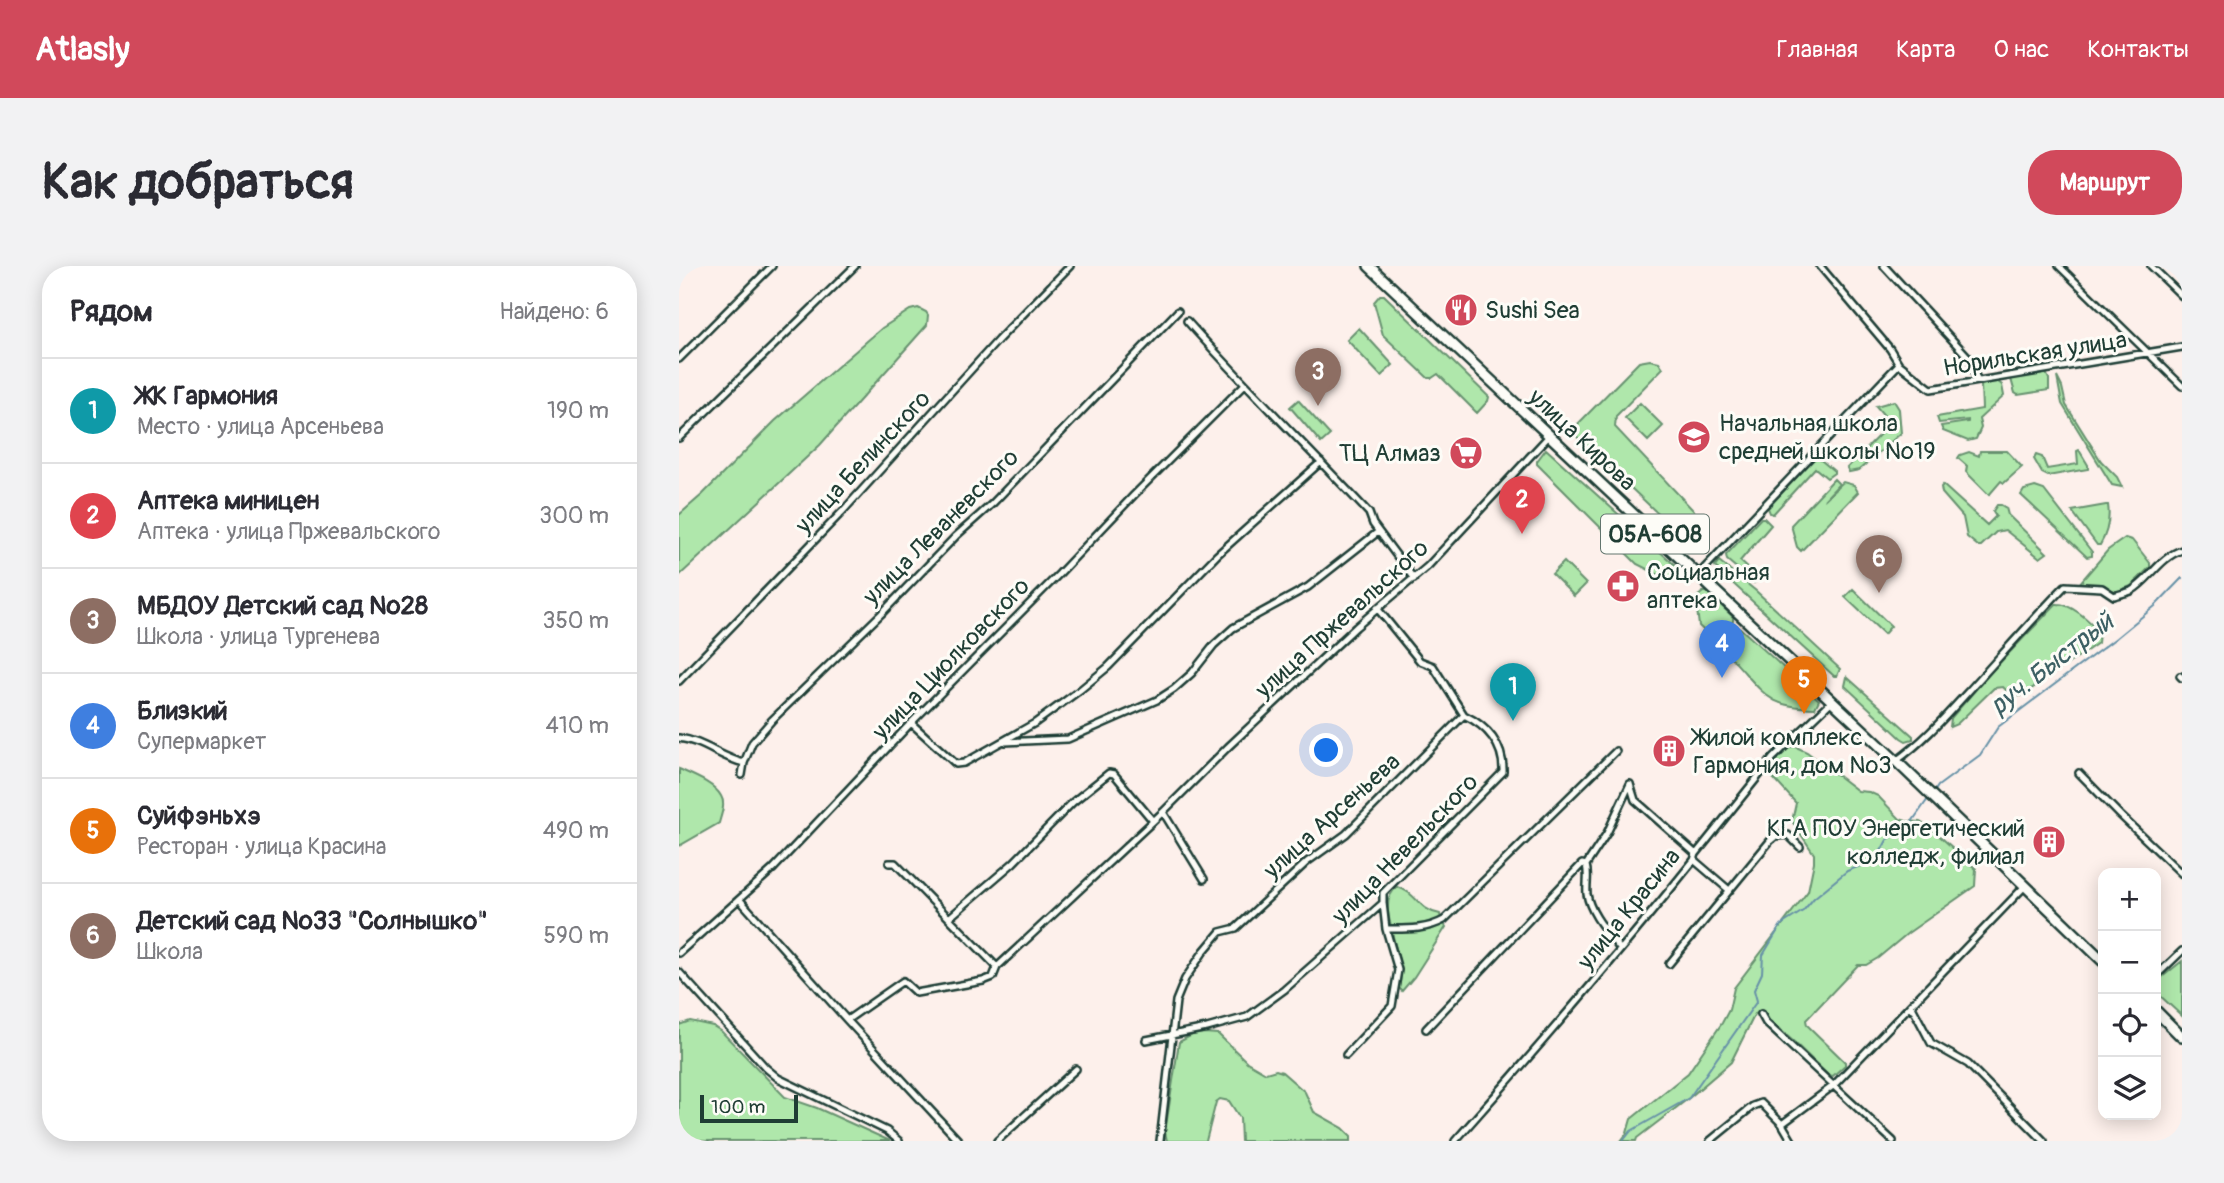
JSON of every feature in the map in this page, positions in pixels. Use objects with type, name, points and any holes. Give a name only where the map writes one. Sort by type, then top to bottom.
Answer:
[{"type":"main road","name":"улица Кирова","points":[[1369,266],[1896,761],[2098,956]]},
{"type":"main road","points":[[2161,1017],[2182,1037]]},
{"type":"street","points":[[679,359],[772,266]]},
{"type":"street","points":[[679,438],[855,266]]},
{"type":"street","name":"улица Белинского","points":[[679,681],[842,512],[998,340],[1070,266]]},
{"type":"street","name":"Норильская улица","points":[[1820,266],[1885,342],[1899,364],[1931,389],[2182,347]]},
{"type":"street","points":[[1884,266],[1970,359],[1977,380]]},
{"type":"street","points":[[2059,266],[2182,386]]},
{"type":"street","points":[[2151,266],[2182,296]]},
{"type":"street","name":"улица Леваневского","points":[[742,775],[752,743],[772,720],[881,614],[956,536],[993,503],[1178,311]]},
{"type":"street","points":[[1187,321],[1244,385],[1369,513],[1378,532],[1413,579]]},
{"type":"street","points":[[1698,575],[1899,364]]},
{"type":"street","name":"улица Циолковского","points":[[679,953],[773,869],[911,723],[1244,385]]},
{"type":"street","name":"улица Пржевальского","points":[[847,1020],[903,981],[913,992],[920,992],[993,976],[997,967],[1163,812],[1228,747],[1377,608],[1443,552],[1549,436]]},
{"type":"street","points":[[911,723],[956,764],[964,763],[1052,712],[1108,667],[1217,555],[1321,462]]},
{"type":"street","points":[[1001,742],[1068,739],[1157,700],[1174,690],[1192,673],[1233,628],[1308,587],[1378,532]]},
{"type":"street","points":[[1896,761],[1942,720],[2065,586],[2102,589],[2114,596],[2132,590],[2152,570],[2182,550]]},
{"type":"street","points":[[1377,608],[1420,661],[1433,666],[1464,715]]},
{"type":"street","name":"улица Красина","points":[[1455,1141],[1566,1016],[1773,758],[1832,701]]},
{"type":"street","name":"улица Невельского","points":[[1170,1035],[1247,1017],[1284,990],[1383,903],[1383,893],[1503,772],[1492,735],[1481,724],[1464,715]]},
{"type":"street","name":"улица Арсеньева","points":[[1170,1035],[1176,1001],[1185,979],[1220,932],[1236,928],[1307,862],[1346,834],[1464,715]]},
{"type":"street","points":[[679,738],[698,741],[727,758],[744,763]]},
{"type":"street","points":[[1387,929],[1433,926],[1444,920],[1616,751]]},
{"type":"street","points":[[949,918],[1013,863],[1073,802],[1109,773],[1114,774],[1153,821]]},
{"type":"street","points":[[2079,773],[2182,874]]},
{"type":"street","points":[[1620,949],[1590,902],[1586,865],[1607,833],[1630,784],[1635,800],[1730,890]]},
{"type":"street","points":[[1163,812],[1204,879]]},
{"type":"street","points":[[1669,964],[1776,836],[1789,835],[1800,847]]},
{"type":"street","points":[[889,863],[895,863],[997,967]]},
{"type":"street","points":[[1426,1029],[1582,864],[1586,865]]},
{"type":"street","points":[[1782,1124],[1833,1086],[2025,886]]},
{"type":"street","points":[[740,900],[959,1141]]},
{"type":"street","points":[[1346,1055],[1392,1006],[1398,970],[1383,903]]},
{"type":"street","points":[[2161,971],[2182,951]]},
{"type":"street","points":[[679,972],[778,1078],[887,1131],[899,1141]]},
{"type":"street","points":[[1911,1005],[1931,1043],[1968,1064],[2044,1141]]},
{"type":"street","points":[[1761,1014],[1766,1023],[1893,1141]]},
{"type":"street","points":[[1146,1040],[1170,1035],[1160,1141]]},
{"type":"street","points":[[997,1141],[1076,1069]]},
{"type":"street","points":[[1710,1141],[1757,1103],[1764,1104],[1782,1124],[1791,1141]]},
{"type":"green space","points":[[1380,295],[1384,295],[1489,397],[1477,413],[1438,374],[1428,378],[1383,335],[1374,302]]},
{"type":"green space","points":[[918,308],[928,315],[927,325],[820,445],[679,576],[679,515],[775,421],[882,328],[910,310]]},
{"type":"green space","points":[[1359,328],[1393,365],[1381,376],[1347,340]]},
{"type":"green space","points":[[1639,362],[1659,362],[1663,368],[1616,416],[1615,427],[1708,526],[1691,545],[1571,431]]},
{"type":"green space","points":[[2046,373],[2049,390],[2018,395],[2015,393],[2011,379]]},
{"type":"green space","points":[[2057,377],[2066,405],[2101,461],[2117,477],[2122,487],[2112,485],[2062,404]]},
{"type":"green space","points":[[1997,381],[2002,385],[2004,396],[1979,419],[1981,428],[1976,439],[1968,441],[1943,431],[1941,426],[1968,420],[1939,423],[1937,417],[1982,409],[1981,385]]},
{"type":"green space","points":[[1298,400],[1330,435],[1321,443],[1290,407]]},
{"type":"green space","points":[[1894,401],[1899,409],[1901,433],[1859,470],[1849,472],[1847,468],[1886,428],[1887,419],[1876,406]]},
{"type":"green space","points":[[1640,403],[1663,426],[1648,441],[1625,418]]},
{"type":"green space","points":[[1546,449],[1677,567],[1670,578],[1637,564],[1537,464]]},
{"type":"green space","points":[[2079,450],[2088,469],[2048,476],[2042,473],[2034,459],[2036,455],[2042,457],[2047,469],[2078,464]]},
{"type":"green space","points":[[1980,451],[2007,451],[2022,467],[2004,483],[2001,481],[1989,495],[1966,472],[1967,466],[1958,458],[1969,452],[1979,456]]},
{"type":"green space","points":[[1816,456],[1834,473],[1827,478],[1815,468],[1773,514],[1770,513],[1768,508]]},
{"type":"green space","points":[[1834,479],[1839,484],[1824,500],[1843,482],[1854,485],[1858,492],[1801,551],[1797,547],[1791,525]]},
{"type":"green space","points":[[1943,485],[1987,525],[1996,516],[1993,511],[1997,505],[2006,508],[2008,515],[2047,553],[2040,558],[2005,530],[1996,532],[1978,546],[1967,537],[1963,517],[1942,493]]},
{"type":"green space","points":[[2035,487],[2044,490],[2092,552],[2092,556],[2087,557],[2021,495],[2024,490]]},
{"type":"green space","points":[[2108,505],[2104,536],[2100,545],[2097,545],[2072,511]]},
{"type":"green space","points":[[1761,518],[1771,525],[1740,561],[1759,578],[1754,583],[1727,560],[1726,555]]},
{"type":"green space","points":[[2125,538],[2132,540],[2150,563],[2150,567],[2131,586],[2117,592],[2103,586],[2079,584],[2108,550]]},
{"type":"green space","points":[[1719,561],[1756,591],[1840,669],[1837,676],[1716,568]]},
{"type":"green space","points":[[1564,562],[1586,584],[1574,596],[1552,574]]},
{"type":"green space","points":[[1853,589],[1891,626],[1884,634],[1845,597]]},
{"type":"green space","points":[[1703,592],[1707,592],[1733,617],[1733,621],[1714,640],[1699,626],[1696,601]]},
{"type":"green space","points":[[2056,604],[2068,606],[2091,623],[2099,632],[2098,643],[2021,696],[2012,696],[2003,687],[1994,688],[1957,724],[1950,727],[1951,718]]},
{"type":"green space","points":[[1740,628],[1819,700],[1815,708],[1782,704],[1753,683],[1723,647]]},
{"type":"green space","points":[[1847,677],[1913,736],[1913,739],[1906,741],[1901,738],[1845,686]]},
{"type":"green space","points":[[1794,746],[1807,752],[1858,791],[1878,796],[1900,819],[1920,822],[1933,830],[1976,869],[1975,886],[1908,933],[1878,958],[1866,965],[1858,965],[1806,1020],[1807,1025],[1845,1062],[1833,1076],[1828,1075],[1761,1013],[1755,1014],[1731,1062],[1636,1141],[1621,1141],[1627,1133],[1631,1119],[1688,1073],[1722,1023],[1729,1010],[1734,988],[1808,891],[1814,854],[1792,821],[1796,803],[1773,778],[1770,770],[1783,752]]},
{"type":"green space","points":[[679,769],[718,791],[723,806],[719,823],[679,846]]},
{"type":"green space","points":[[1397,887],[1409,893],[1427,909],[1440,914],[1441,919],[1416,926],[1391,926],[1389,900]]},
{"type":"green space","points":[[1444,924],[1446,927],[1402,991],[1399,988],[1400,967],[1392,932],[1434,928]]},
{"type":"green space","points":[[2182,961],[2182,1016],[2161,997],[2161,978]]},
{"type":"green space","points":[[690,1021],[713,1026],[721,1031],[785,1097],[817,1108],[890,1141],[679,1141],[679,1025]]},
{"type":"green space","points":[[1218,1034],[1247,1062],[1266,1073],[1276,1070],[1282,1072],[1305,1092],[1314,1112],[1343,1128],[1351,1136],[1351,1141],[1241,1141],[1240,1118],[1229,1101],[1220,1099],[1216,1102],[1206,1141],[1167,1141],[1165,1132],[1179,1042],[1192,1035]]},
{"type":"waterway","name":"руч. Быстрый","points":[[1934,792],[1938,786],[1980,755],[1998,727],[2116,638],[2155,606],[2182,578]]},
{"type":"waterway","name":"руч. Быстрый","points":[[1623,1141],[1631,1131],[1689,1098],[1757,1001],[1754,990],[1762,973],[1763,955],[1781,925],[1803,911],[1814,898],[1847,871],[1868,863],[1880,853],[1887,840],[1909,826],[1928,799]]},
{"type":"place","name":"Sushi Sea","points":[[1461,310]]},
{"type":"place","name":"МБДОУ Детский сад №28","points":[[1318,406]]},
{"type":"place","name":"Начальная школа средней школы №19","points":[[1694,437]]},
{"type":"place","name":"ТЦ Алмаз","points":[[1466,453]]},
{"type":"place","name":"Аптека миницен","points":[[1522,534]]},
{"type":"place","name":"Социальная аптека","points":[[1623,586]]},
{"type":"place","name":"Детский сад №33 \"Солнышко\"","points":[[1879,593]]},
{"type":"place","name":"Близкий","points":[[1722,678]]},
{"type":"place","name":"Суйфэньхэ","points":[[1804,714]]},
{"type":"place","name":"ЖК Гармония","points":[[1513,721]]},
{"type":"place","name":"Жилой комплекс Гармония, дом №3","points":[[1669,751]]},
{"type":"place","name":"КГА ПОУ Энергетический колледж, филиал","points":[[2049,842]]}]
